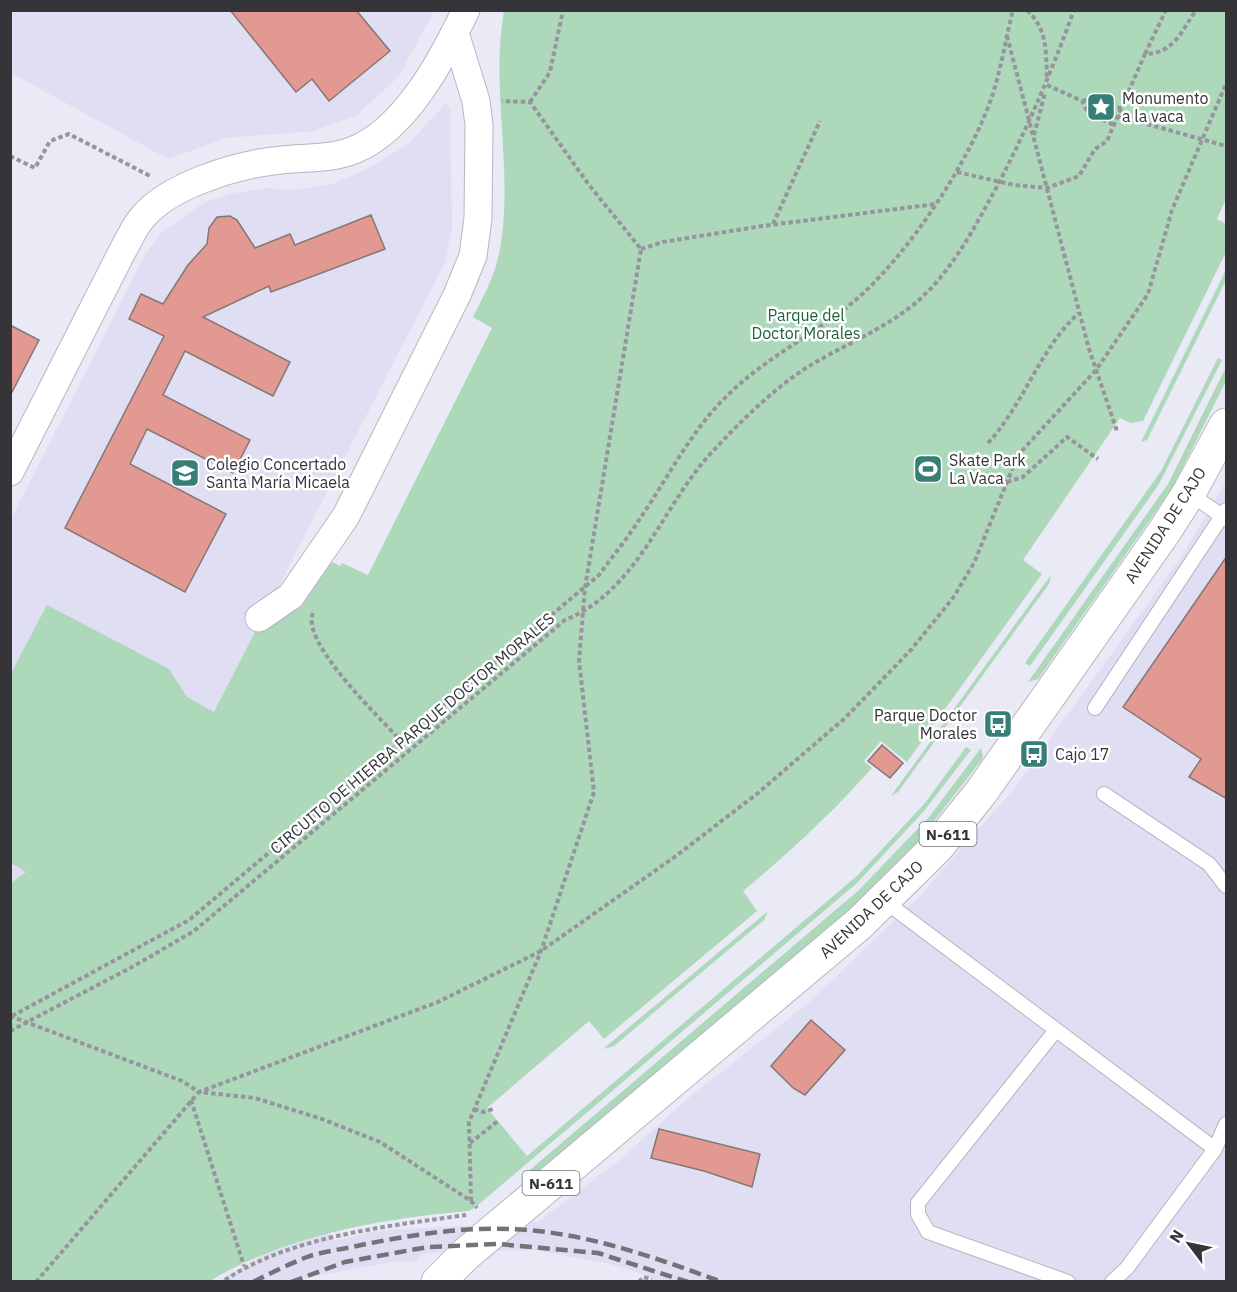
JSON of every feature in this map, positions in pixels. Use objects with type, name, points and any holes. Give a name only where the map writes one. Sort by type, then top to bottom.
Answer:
[{"type":"highway","name":"AVENIDA DE CAJO","points":[[438,1281],[466,1254],[883,900],[938,846],[982,791],[1189,493],[1227,425]]},
{"type":"street","points":[[10,472],[123,250],[142,218],[165,199],[188,186],[238,168],[356,150],[393,123],[414,103],[461,22]]},
{"type":"street","points":[[259,618],[291,596],[346,516],[457,295],[473,256],[478,218],[479,125],[461,22]]},
{"type":"lane","points":[[1095,708],[1225,515],[1189,493]]},
{"type":"lane","points":[[1104,794],[1209,864],[1227,886]]},
{"type":"lane","points":[[883,900],[1215,1149]]},
{"type":"lane","points":[[1056,1030],[918,1203],[918,1214],[928,1232],[1068,1281]]},
{"type":"lane","points":[[1112,1281],[1127,1268],[1215,1149],[1227,1125]]},
{"type":"path","points":[[530,102],[550,72],[563,10]]},
{"type":"path","points":[[11,1016],[189,920],[599,575],[638,522],[691,440],[726,396],[761,365],[852,303],[882,274],[936,204],[957,172],[994,91],[1013,10]]},
{"type":"path","points":[[1027,10],[1040,22],[1046,48],[1047,85],[1034,136]]},
{"type":"path","name":"CIRCUITO DE HIERBA PARQUE DOCTOR MORALES","points":[[10,1030],[194,931],[565,620],[583,613],[617,587],[702,463],[746,416],[805,369],[870,333],[918,300],[963,249],[1000,182],[1047,85],[1074,10]]},
{"type":"path","points":[[957,172],[1000,182],[1047,188],[1079,176],[1095,149],[1107,141],[1166,10]]},
{"type":"path","points":[[1145,54],[1156,54],[1180,37],[1196,10]]},
{"type":"path","points":[[1007,35],[1079,312],[1117,431]]},
{"type":"path","points":[[36,1281],[198,1092],[438,1002],[541,951],[676,856],[758,794],[846,718],[910,651],[952,598],[974,563],[1018,455],[1096,370],[1148,294],[1172,210],[1227,84]]},
{"type":"path","points":[[1047,85],[1082,101],[1096,98],[1122,109]]},
{"type":"path","points":[[495,100],[530,102]]},
{"type":"path","points":[[1082,101],[1088,113],[1114,125]]},
{"type":"path","points":[[471,1202],[469,1122],[541,951],[594,792],[579,661],[585,588],[641,249],[589,185],[530,102]]},
{"type":"path","points":[[1118,116],[1227,146]]},
{"type":"path","points":[[773,225],[820,121]]},
{"type":"path","points":[[10,156],[35,168],[50,141],[69,134],[154,178]]},
{"type":"path","points":[[641,249],[663,242],[773,225],[936,204]]},
{"type":"path","points":[[988,443],[1011,416],[1058,336],[1079,312]]},
{"type":"path","points":[[1007,483],[1023,477],[1067,437],[1098,459]]},
{"type":"path","points":[[315,606],[311,617],[314,636],[325,655],[401,741]]},
{"type":"path","points":[[11,1016],[182,1081],[198,1092],[255,1098],[380,1142],[471,1202],[481,1213],[352,1232],[244,1266],[225,1280]]},
{"type":"path","points":[[191,1100],[244,1266]]},
{"type":"path","points":[[474,1109],[483,1112],[493,1108]]},
{"type":"path","points":[[470,1143],[498,1121]]},
{"type":"path","points":[[639,1281],[643,1277],[652,1279]]},
{"type":"shaded area","points":[[12,10],[434,11],[399,76],[356,116],[313,131],[226,138],[168,159],[11,73]]},
{"type":"shaded area","name":"Colegio Concertado Santa María Micaela","points":[[446,103],[450,108],[452,231],[445,262],[200,740],[11,884],[10,521],[146,253],[161,233],[205,202],[234,193],[268,188],[291,190],[332,184],[365,170],[407,145]]},
{"type":"shaded area","points":[[1226,481],[1226,1281],[651,1282],[652,1277],[610,1264],[534,1250],[422,1254],[417,1261],[392,1262],[310,1277],[300,1281],[218,1282],[271,1250],[329,1232],[334,1241],[379,1230],[538,1222],[621,1159],[685,1101],[807,1004],[919,897],[1014,789],[1182,556]]},
{"type":"green space","name":"Parque del Doctor Morales","points":[[504,11],[1226,11],[1226,199],[1217,219],[1226,224],[1226,252],[1143,421],[1131,423],[1120,418],[1023,560],[1042,574],[907,762],[881,741],[864,761],[872,768],[857,785],[810,832],[743,891],[757,911],[604,1039],[589,1021],[487,1108],[527,1156],[858,875],[925,803],[966,747],[971,750],[924,811],[857,883],[478,1205],[469,1211],[369,1224],[302,1241],[239,1265],[210,1281],[11,1281],[10,884],[26,872],[11,863],[11,673],[47,605],[169,669],[187,697],[214,712],[257,628],[328,560],[340,566],[342,563],[368,575],[492,328],[473,317],[496,267],[504,220],[505,190],[499,70]]},
{"type":"green space","points":[[1226,270],[1226,280],[1147,440],[1141,442]]},
{"type":"green space","points":[[1218,358],[1222,360],[1159,484],[1030,666],[1025,663],[1161,471]]},
{"type":"green space","points":[[1226,367],[1226,381],[1173,487],[1038,679],[1028,682],[1168,484]]},
{"type":"green space","points":[[1051,575],[1049,584],[898,792],[891,796]]},
{"type":"green space","points":[[981,748],[983,758],[917,843],[854,906],[530,1178],[531,1169],[859,890],[929,817]]},
{"type":"green space","points":[[768,911],[764,920],[614,1046],[603,1049]]},
{"type":"building","points":[[230,10],[356,10],[390,51],[329,101],[312,79],[296,92]]},
{"type":"building","points":[[371,215],[385,249],[271,292],[269,286],[203,317],[290,362],[273,396],[185,351],[163,395],[250,440],[233,473],[147,429],[130,464],[226,514],[185,592],[65,528],[164,336],[129,319],[141,294],[163,304],[188,265],[207,244],[209,228],[217,217],[230,216],[237,220],[255,248],[290,234],[295,245]]},
{"type":"building","points":[[10,325],[39,340],[10,396]]},
{"type":"building","points":[[1227,556],[1227,799],[1189,777],[1201,759],[1123,707]]},
{"type":"building","points":[[882,745],[903,763],[890,778],[868,761]]},
{"type":"building","points":[[811,1020],[845,1050],[805,1095],[793,1088],[771,1066]]},
{"type":"building","points":[[659,1129],[760,1154],[752,1187],[704,1171],[651,1158]]},
{"type":"railway","points":[[253,1282],[323,1252],[421,1234],[492,1229],[562,1234],[608,1244],[722,1282]]},
{"type":"railway","points":[[291,1282],[345,1262],[428,1247],[498,1244],[598,1253],[688,1282]]},
{"type":"place","name":"Monumento a la vaca","points":[[1101,107]]},
{"type":"place","name":"Skate Park La Vaca","points":[[928,469]]},
{"type":"place","name":"Colegio Concertado Santa María Micaela","points":[[185,473]]},
{"type":"place","name":"Parque Doctor Morales","points":[[998,724]]},
{"type":"place","name":"Cajo 17","points":[[1034,754]]}]
